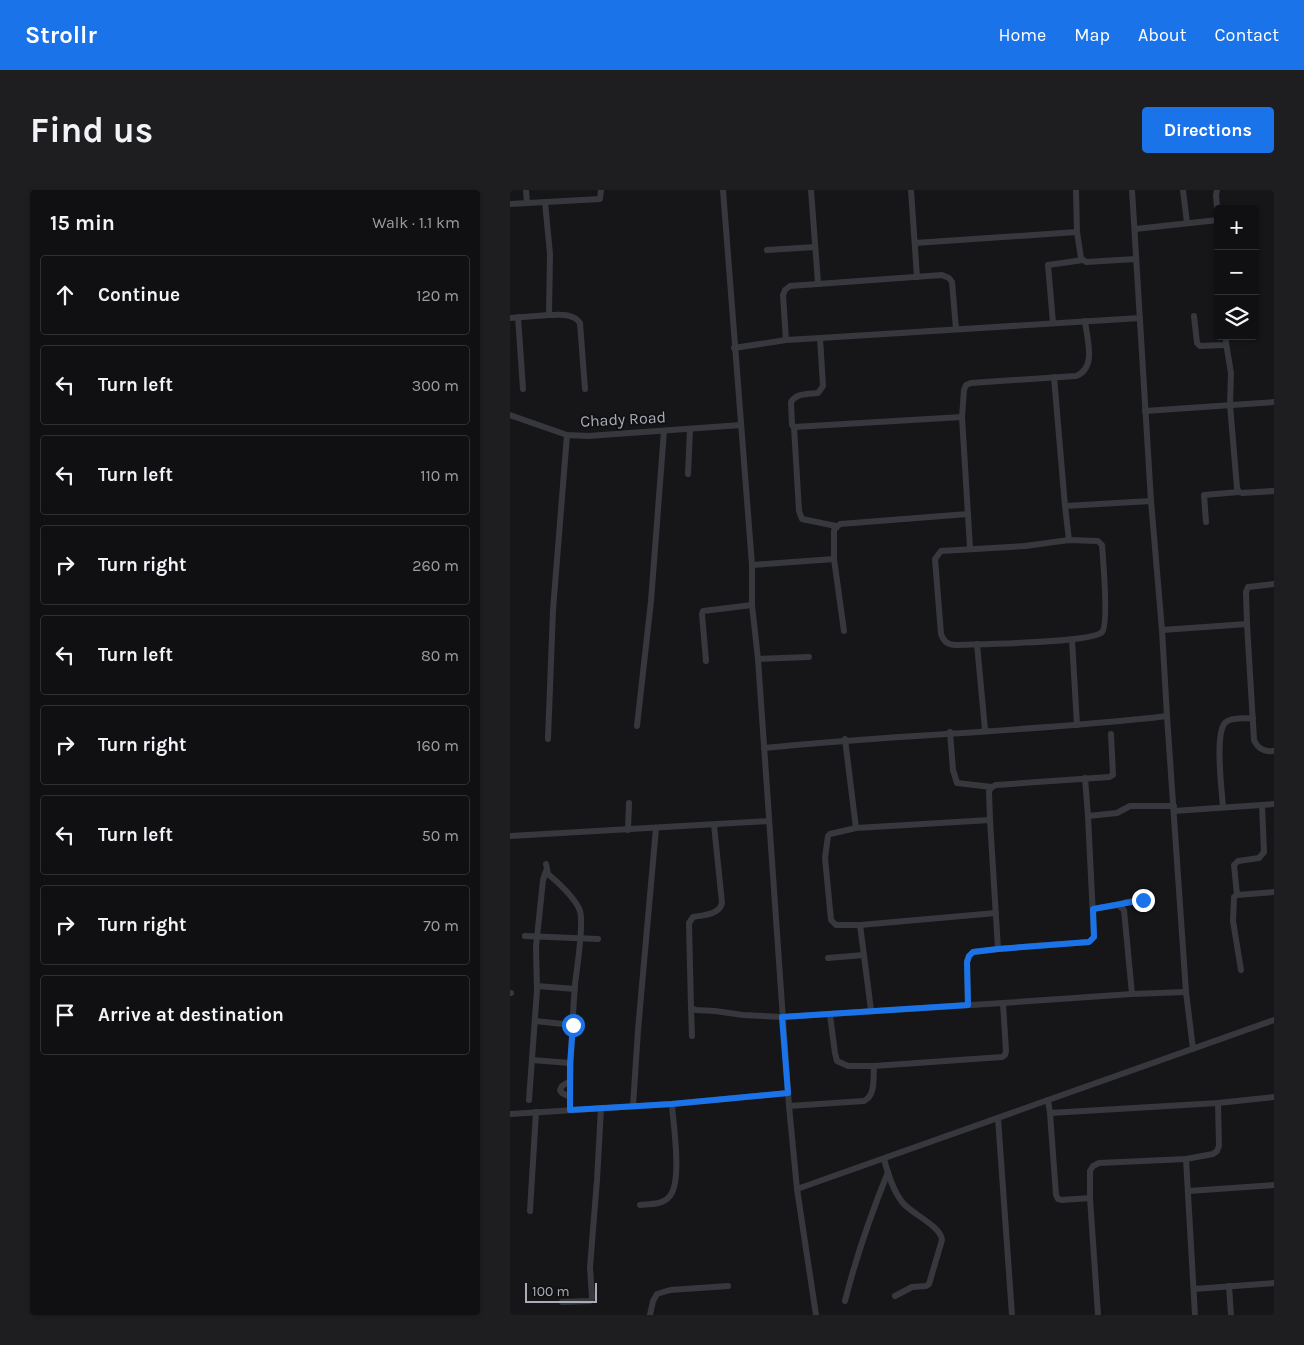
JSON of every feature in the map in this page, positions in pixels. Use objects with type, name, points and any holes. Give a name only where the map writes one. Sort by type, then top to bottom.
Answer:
[{"type":"street","points":[[526,190],[527,203]]},
{"type":"street","points":[[510,204],[600,199],[601,190]]},
{"type":"street","points":[[723,190],[752,565],[752,605],[758,659],[789,1106],[797,1190],[816,1315]]},
{"type":"street","points":[[811,190],[818,283]]},
{"type":"street","points":[[911,190],[917,277]]},
{"type":"street","points":[[1076,190],[1078,232],[1081,258],[1083,260]]},
{"type":"street","points":[[1132,190],[1151,501],[1162,630],[1166,716],[1186,992],[1193,1049]]},
{"type":"street","points":[[1183,190],[1187,223]]},
{"type":"street","points":[[1217,205],[1216,195],[1218,190]]},
{"type":"street","points":[[546,202],[550,254],[549,315]]},
{"type":"street","points":[[1134,229],[1214,220]]},
{"type":"street","points":[[915,243],[1078,232]]},
{"type":"street","points":[[767,250],[815,247]]},
{"type":"street","points":[[1053,323],[1048,265],[1083,260],[1086,262],[1136,259]]},
{"type":"street","points":[[786,340],[783,295],[785,290],[790,286],[818,283],[942,275],[949,278],[952,282],[956,329]]},
{"type":"street","points":[[510,318],[569,315],[575,318],[580,324],[584,388]]},
{"type":"street","points":[[1194,316],[1197,343],[1204,347],[1224,345],[1226,340]]},
{"type":"street","points":[[518,317],[523,389]]},
{"type":"street","points":[[734,348],[786,340],[1140,318]]},
{"type":"street","points":[[970,548],[962,417],[966,385],[971,383],[1076,376],[1083,373],[1089,363],[1086,321]]},
{"type":"street","points":[[820,338],[823,386],[818,393],[796,396],[792,398],[791,402],[799,511],[802,519],[836,526],[840,524],[968,514]]},
{"type":"street","points":[[1226,340],[1231,374],[1230,405],[1239,492]]},
{"type":"street","points":[[1054,377],[1068,540]]},
{"type":"street","points":[[1146,410],[1274,402]]},
{"type":"street","name":"Chady Road","points":[[510,415],[566,435],[588,436],[741,425]]},
{"type":"street","points":[[794,428],[962,417]]},
{"type":"street","points":[[688,474],[690,429]]},
{"type":"street","points":[[637,726],[651,601],[664,431]]},
{"type":"street","points":[[548,739],[553,610],[566,435]]},
{"type":"street","points":[[1206,522],[1204,495],[1274,491]]},
{"type":"street","points":[[1065,506],[1151,501]]},
{"type":"street","points":[[836,526],[834,530],[834,559],[844,631]]},
{"type":"street","points":[[1068,540],[1098,541],[1102,545],[1106,614],[1105,626],[1102,632],[1097,635],[1072,640],[978,644],[948,644],[943,641],[935,559],[941,551],[970,548],[1025,546],[1068,540]]},
{"type":"street","points":[[752,565],[834,559]]},
{"type":"street","points":[[1274,584],[1248,587],[1246,592],[1254,740],[1261,750],[1274,751]]},
{"type":"street","points":[[706,661],[703,611],[752,605]]},
{"type":"street","points":[[1162,630],[1247,624]]},
{"type":"street","points":[[1072,640],[1077,725]]},
{"type":"street","points":[[978,644],[985,730]]},
{"type":"street","points":[[758,659],[809,657]]},
{"type":"street","points":[[764,748],[950,732],[1077,725],[1166,716]]},
{"type":"street","points":[[1223,807],[1220,763],[1221,730],[1224,724],[1230,720],[1253,718]]},
{"type":"street","points":[[950,732],[953,770],[957,783],[992,787],[1018,782],[1109,777],[1113,775],[1111,734]]},
{"type":"street","points":[[845,740],[856,828]]},
{"type":"street","points":[[968,1005],[967,962],[973,952],[1089,942],[1094,937],[1085,778]]},
{"type":"street","points":[[992,787],[989,791],[990,820],[998,949]]},
{"type":"street","points":[[628,830],[629,803]]},
{"type":"street","points":[[1088,816],[1118,812],[1130,806],[1174,808],[1274,804]]},
{"type":"street","points":[[1241,970],[1233,921],[1234,896],[1237,895],[1235,862],[1259,858],[1264,852],[1262,805]]},
{"type":"street","points":[[990,820],[856,828],[828,836],[825,858],[831,920],[836,925],[860,925],[996,914]]},
{"type":"street","points":[[510,836],[769,822]]},
{"type":"street","points":[[692,1036],[690,920],[693,917],[717,912],[721,908],[722,903],[714,825]]},
{"type":"street","points":[[633,1106],[656,828]]},
{"type":"street","points":[[529,1100],[537,986],[536,947],[546,868],[580,910],[581,922],[570,1064],[570,1110]]},
{"type":"street","points":[[1237,895],[1274,892]]},
{"type":"street","points":[[1093,909],[1143,900]]},
{"type":"street","points":[[1118,906],[1124,910],[1132,994]]},
{"type":"street","points":[[860,925],[871,1010]]},
{"type":"street","points":[[526,936],[598,939]]},
{"type":"street","points":[[828,958],[864,955]]},
{"type":"street","points":[[537,986],[575,989]]},
{"type":"street","points":[[692,1008],[743,1016],[782,1017],[1186,992]]},
{"type":"street","points":[[830,1014],[835,1054],[838,1061],[848,1066],[874,1066],[1002,1057],[1006,1051],[1003,1003]]},
{"type":"street","points":[[535,1020],[573,1025]]},
{"type":"street","points":[[797,1190],[1274,1020]]},
{"type":"street","points":[[532,1060],[570,1064]]},
{"type":"street","points":[[789,1106],[864,1101],[870,1098],[872,1093],[874,1066]]},
{"type":"street","points":[[570,1081],[562,1086],[560,1090],[570,1097]]},
{"type":"street","points":[[510,1114],[672,1104],[788,1093]]},
{"type":"street","points":[[1050,1113],[1218,1103],[1274,1097]]},
{"type":"street","points":[[1048,1100],[1056,1195],[1062,1200],[1090,1198]]},
{"type":"street","points":[[1098,1315],[1090,1171],[1098,1163],[1186,1159],[1213,1154],[1219,1146],[1218,1103]]},
{"type":"street","points":[[640,1205],[662,1203],[670,1197],[674,1187],[677,1168],[672,1104]]},
{"type":"street","points":[[562,1302],[590,1301],[592,1298],[590,1267],[598,1180],[601,1108]]},
{"type":"street","points":[[530,1210],[536,1112]]},
{"type":"street","points":[[998,1118],[1012,1315]]},
{"type":"street","points":[[884,1159],[903,1203],[942,1236],[929,1284],[912,1287],[895,1296]]},
{"type":"street","points":[[1186,1159],[1195,1315]]},
{"type":"street","points":[[845,1301],[879,1193],[888,1172]]},
{"type":"street","points":[[1188,1191],[1274,1185]]},
{"type":"street","points":[[1194,1289],[1274,1283]]},
{"type":"street","points":[[650,1315],[657,1294],[670,1290],[728,1286]]},
{"type":"street","points":[[1229,1286],[1231,1315]]},
{"type":"route","points":[[573,1025],[570,1064],[570,1110],[672,1104],[788,1093],[782,1017],[968,1005],[967,962],[973,952],[1089,942],[1094,937],[1093,909],[1143,900]]}]
